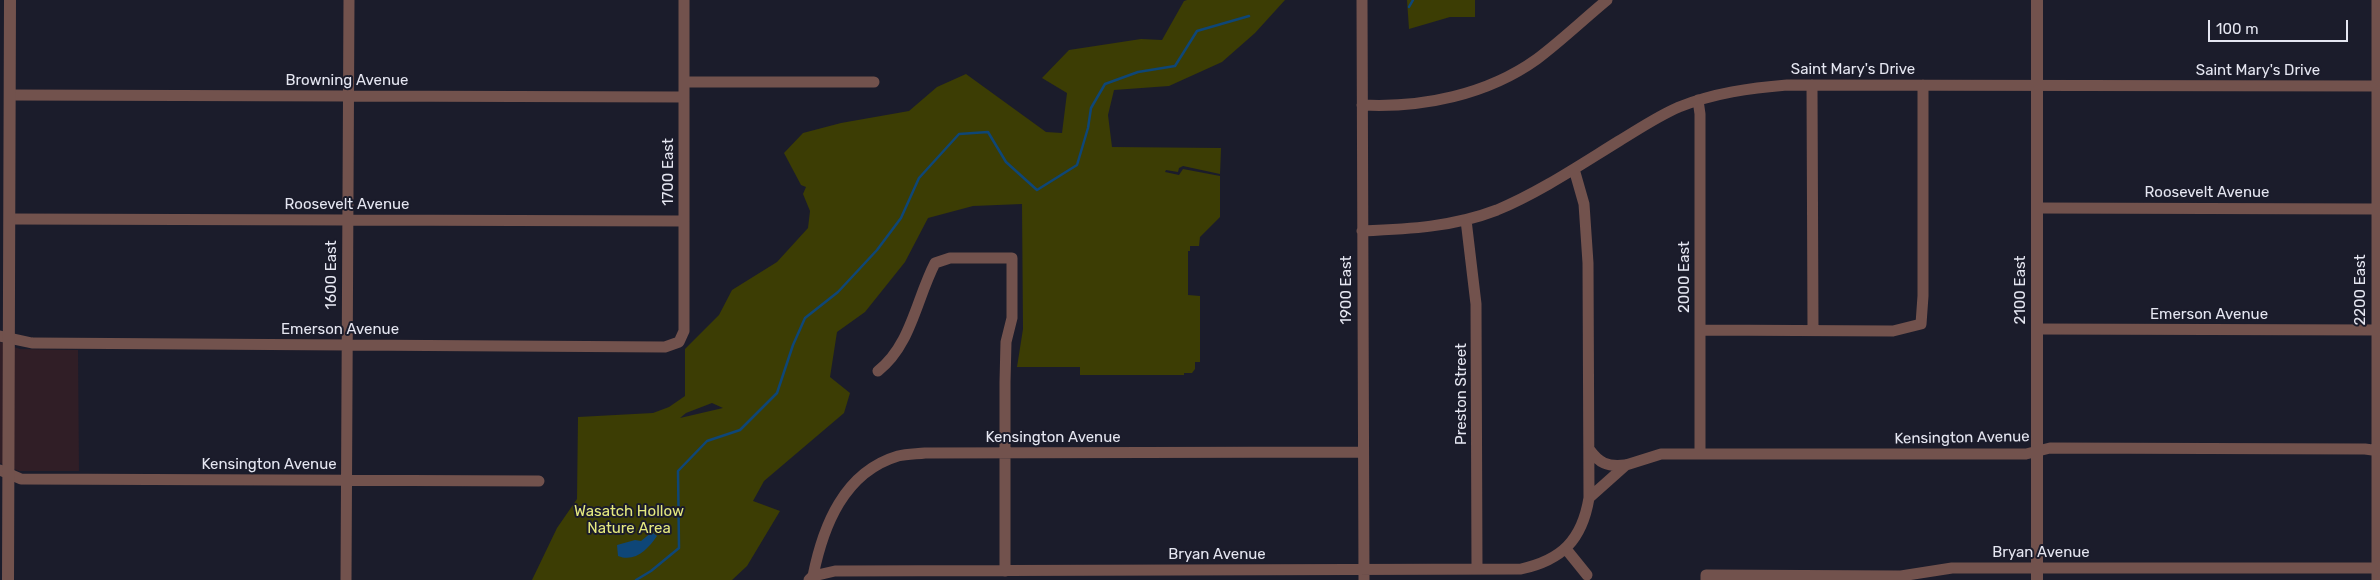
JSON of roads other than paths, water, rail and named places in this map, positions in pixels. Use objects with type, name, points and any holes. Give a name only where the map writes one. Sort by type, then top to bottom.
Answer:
[{"type":"street","points":[[8,580],[4,472],[5,338],[10,219],[5,201],[10,95],[5,56],[10,0]]},
{"type":"street","name":"1600 East","points":[[346,580],[349,0]]},
{"type":"street","name":"1700 East","points":[[679,342],[684,331],[684,0]]},
{"type":"street","name":"1900 East","points":[[1362,0],[1364,575]]},
{"type":"street","points":[[1362,106],[1414,104],[1436,100],[1496,82],[1536,59],[1607,0]]},
{"type":"street","name":"2100 East","points":[[2037,0],[2037,574]]},
{"type":"street","name":"2200 East","points":[[2376,0],[2376,209],[2378,225],[2377,575]]},
{"type":"street","points":[[684,82],[874,82]]},
{"type":"street","points":[[1812,85],[1812,330]]},
{"type":"street","name":"Saint Mary's Drive","points":[[1362,230],[1416,228],[1466,220],[1519,200],[1659,117],[1698,100],[1742,89],[1812,85],[2377,86]]},
{"type":"street","points":[[1700,330],[1893,330],[1921,324],[1923,296],[1923,85]]},
{"type":"street","name":"Browning Avenue","points":[[10,95],[684,97]]},
{"type":"street","name":"2000 East","points":[[1698,100],[1700,124],[1700,453]]},
{"type":"street","name":"Bryan Avenue","points":[[811,578],[835,571],[1364,575],[1478,569],[1521,569],[1554,558],[1566,549],[1582,524],[1589,498],[1587,234],[1582,190],[1574,168]]},
{"type":"street","name":"Roosevelt Avenue","points":[[2037,208],[2376,209]]},
{"type":"street","name":"Roosevelt Avenue","points":[[10,219],[684,221]]},
{"type":"street","name":"Preston Street","points":[[1466,220],[1476,304],[1478,569]]},
{"type":"street","points":[[878,371],[891,360],[900,347],[935,263],[950,258],[1012,258],[1012,318],[1006,342],[1005,571]]},
{"type":"street","name":"Emerson Avenue","points":[[2037,330],[2378,330]]},
{"type":"street","name":"Emerson Avenue","points":[[5,338],[32,343],[665,347],[679,342]]},
{"type":"street","name":"Kensington Avenue","points":[[1589,498],[1626,465],[1661,454],[2026,454],[2050,448],[2351,449],[2378,451]]},
{"type":"street","points":[[1589,449],[1604,465],[1613,467],[1626,465]]},
{"type":"street","name":"Kensington Avenue","points":[[811,578],[832,515],[850,487],[878,465],[899,456],[926,452],[1363,452]]},
{"type":"street","name":"Kensington Avenue","points":[[4,472],[21,480],[539,481]]},
{"type":"street","points":[[1566,549],[1587,576]]},
{"type":"street","name":"Bryan Avenue","points":[[1706,578],[1901,576],[1952,568],[2037,574],[2377,575]]},
{"type":"water","points":[[652,532],[657,536],[650,546],[640,554],[630,558],[618,556],[617,545],[635,540],[641,541]]},
{"type":"waterway","points":[[1409,7],[1413,0]]},
{"type":"waterway","points":[[636,580],[651,571],[679,548],[678,471],[707,441],[740,430],[777,393],[793,345],[805,318],[838,292],[877,250],[901,218],[919,178],[959,134],[988,132],[1006,162],[1037,190],[1077,165],[1088,128],[1091,108],[1105,84],[1138,72],[1175,66],[1197,31],[1249,16]]},
{"type":"park label","name":"Wasatch Hollow Nature Area","points":[[629,520]]}]
